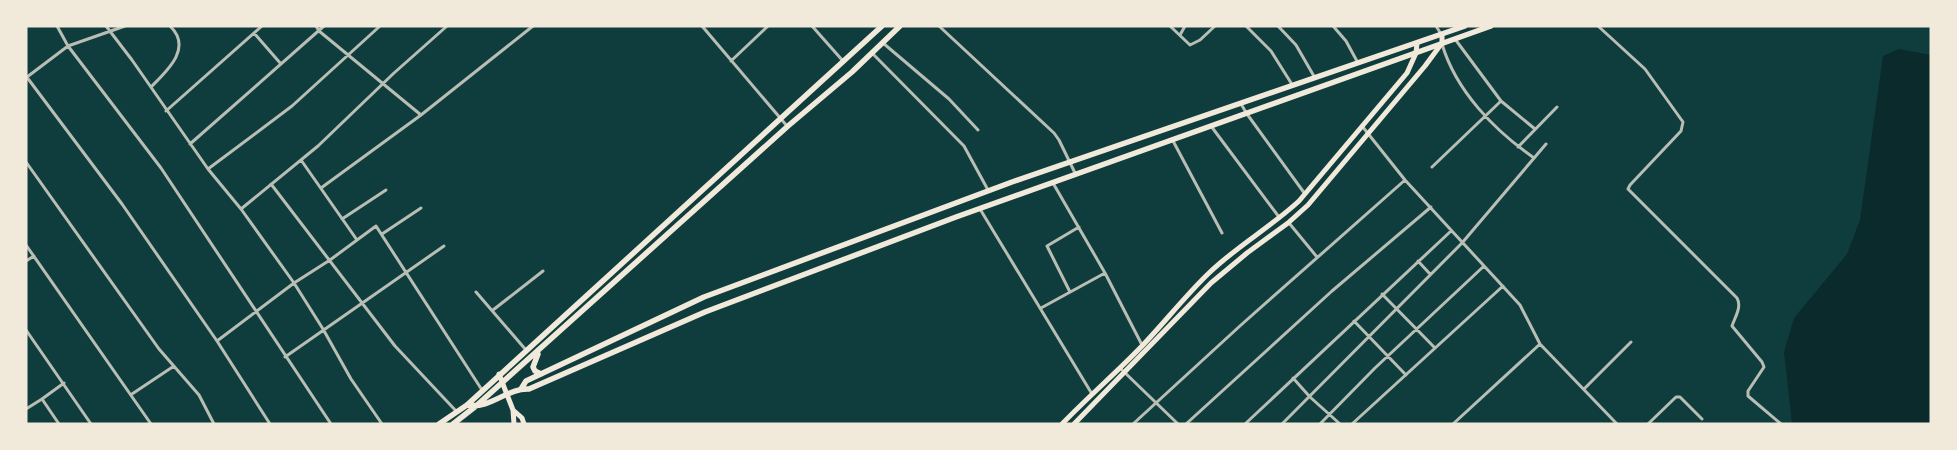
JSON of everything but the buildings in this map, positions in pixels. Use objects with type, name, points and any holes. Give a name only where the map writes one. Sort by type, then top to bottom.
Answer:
[{"type":"main road","points":[[439,424],[467,404],[882,26]]},
{"type":"main road","points":[[453,424],[503,383],[900,26]]},
{"type":"main road","points":[[521,389],[526,381],[704,297],[988,191],[1465,26]]},
{"type":"main road","points":[[467,404],[476,406],[489,403],[521,389],[529,389],[705,312],[1172,139],[1491,26]]},
{"type":"main road","points":[[1062,424],[1092,394],[1122,370],[1211,284],[1308,205],[1410,86],[1442,43],[1442,34]]},
{"type":"main road","points":[[1074,424],[1176,307],[1210,273],[1239,248],[1280,218],[1305,194],[1407,73],[1416,53],[1417,43]]},
{"type":"main road","points":[[540,350],[533,367],[535,371],[541,374]]},
{"type":"main road","points":[[499,374],[513,410],[514,424]]},
{"type":"main road","points":[[513,410],[522,418],[524,424]]},
{"type":"street","points":[[106,26],[208,169],[240,208],[294,282],[323,329],[350,379],[382,424]]},
{"type":"street","points":[[125,26],[68,46],[27,77],[122,204],[217,341],[270,424]]},
{"type":"street","points":[[151,87],[177,57],[180,47],[178,38],[170,26]]},
{"type":"street","points":[[166,111],[262,26]]},
{"type":"street","points":[[316,26],[319,31],[421,115]]},
{"type":"street","points":[[190,144],[324,26]]},
{"type":"street","points":[[208,169],[292,106],[380,26]]},
{"type":"street","points":[[240,208],[318,146],[447,26]]},
{"type":"street","points":[[321,188],[421,115],[533,26]]},
{"type":"street","points":[[702,26],[788,126]]},
{"type":"street","points":[[760,26],[764,30]]},
{"type":"street","points":[[731,60],[768,26]]},
{"type":"street","points":[[812,26],[843,61]]},
{"type":"street","points":[[939,26],[1054,133],[1060,140],[1076,175]]},
{"type":"street","points":[[1170,26],[1190,44],[1200,40],[1215,26]]},
{"type":"street","points":[[1180,34],[1185,26]]},
{"type":"street","points":[[1246,26],[1271,51],[1292,86]]},
{"type":"street","points":[[1278,26],[1296,45],[1314,78]]},
{"type":"street","points":[[1333,26],[1346,41],[1358,63]]},
{"type":"street","points":[[1436,26],[1442,34]]},
{"type":"street","points":[[1598,26],[1645,69],[1683,122],[1681,131],[1628,189],[1739,302],[1732,326],[1764,367],[1748,391],[1748,396],[1781,424]]},
{"type":"street","points":[[59,27],[68,46],[161,168],[331,424]]},
{"type":"street","points":[[254,33],[281,64]]},
{"type":"street","points":[[1455,39],[1502,101],[1535,129]]},
{"type":"street","points":[[883,43],[954,103],[978,130]]},
{"type":"street","points":[[1442,43],[1449,65],[1485,116],[1518,147],[1534,158]]},
{"type":"street","points":[[872,53],[964,146],[988,191]]},
{"type":"street","points":[[1432,167],[1502,101]]},
{"type":"street","points":[[1241,103],[1305,194]]},
{"type":"street","points":[[1518,147],[1557,107]]},
{"type":"street","points":[[1211,125],[1280,218]]},
{"type":"street","points":[[1362,126],[1405,180],[1520,305],[1540,344],[1617,424]]},
{"type":"street","points":[[1172,139],[1222,233]]},
{"type":"street","points":[[1282,424],[1462,243],[1546,144]]},
{"type":"street","points":[[301,160],[357,240]]},
{"type":"street","points":[[26,162],[160,349],[199,395],[214,424]]},
{"type":"street","points":[[1133,424],[1405,180]]},
{"type":"street","points":[[1053,183],[1105,273],[1142,346]]},
{"type":"street","points":[[272,184],[405,358],[457,412]]},
{"type":"street","points":[[342,219],[386,190]]},
{"type":"street","points":[[1186,424],[1332,291],[1430,207]]},
{"type":"street","points":[[382,234],[421,208]]},
{"type":"street","points":[[980,209],[1092,394]]},
{"type":"street","points":[[1288,222],[1318,257]]},
{"type":"street","points":[[217,341],[294,282],[330,260],[376,226],[407,271],[482,390]]},
{"type":"street","points":[[1070,292],[1047,246],[1079,227]]},
{"type":"street","points":[[1245,424],[1451,231]]},
{"type":"street","points":[[26,245],[132,394],[151,424]]},
{"type":"street","points":[[286,357],[323,329],[444,246]]},
{"type":"street","points":[[26,261],[34,256]]},
{"type":"street","points":[[1418,261],[1430,274]]},
{"type":"street","points":[[1320,424],[1388,356],[1484,266]]},
{"type":"street","points":[[493,310],[543,271]]},
{"type":"street","points":[[1041,308],[1105,273]]},
{"type":"street","points":[[1352,424],[1503,286]]},
{"type":"street","points":[[476,292],[526,350]]},
{"type":"street","points":[[1382,294],[1435,348]]},
{"type":"street","points":[[1354,321],[1406,375]]},
{"type":"street","points":[[26,330],[91,424]]},
{"type":"street","points":[[1584,389],[1631,342]]},
{"type":"street","points":[[1453,424],[1540,344]]},
{"type":"street","points":[[132,394],[174,366]]},
{"type":"street","points":[[1122,370],[1178,424]]},
{"type":"street","points":[[1293,378],[1310,397],[1340,424]]},
{"type":"street","points":[[26,409],[64,383]]},
{"type":"street","points":[[1648,424],[1676,397],[1680,397],[1702,419]]},
{"type":"street","points":[[42,399],[59,424]]},
{"type":"water","points":[[1899,49],[1931,55],[1931,424],[1792,424],[1784,352],[1794,318],[1847,254],[1860,220],[1883,56]]}]
